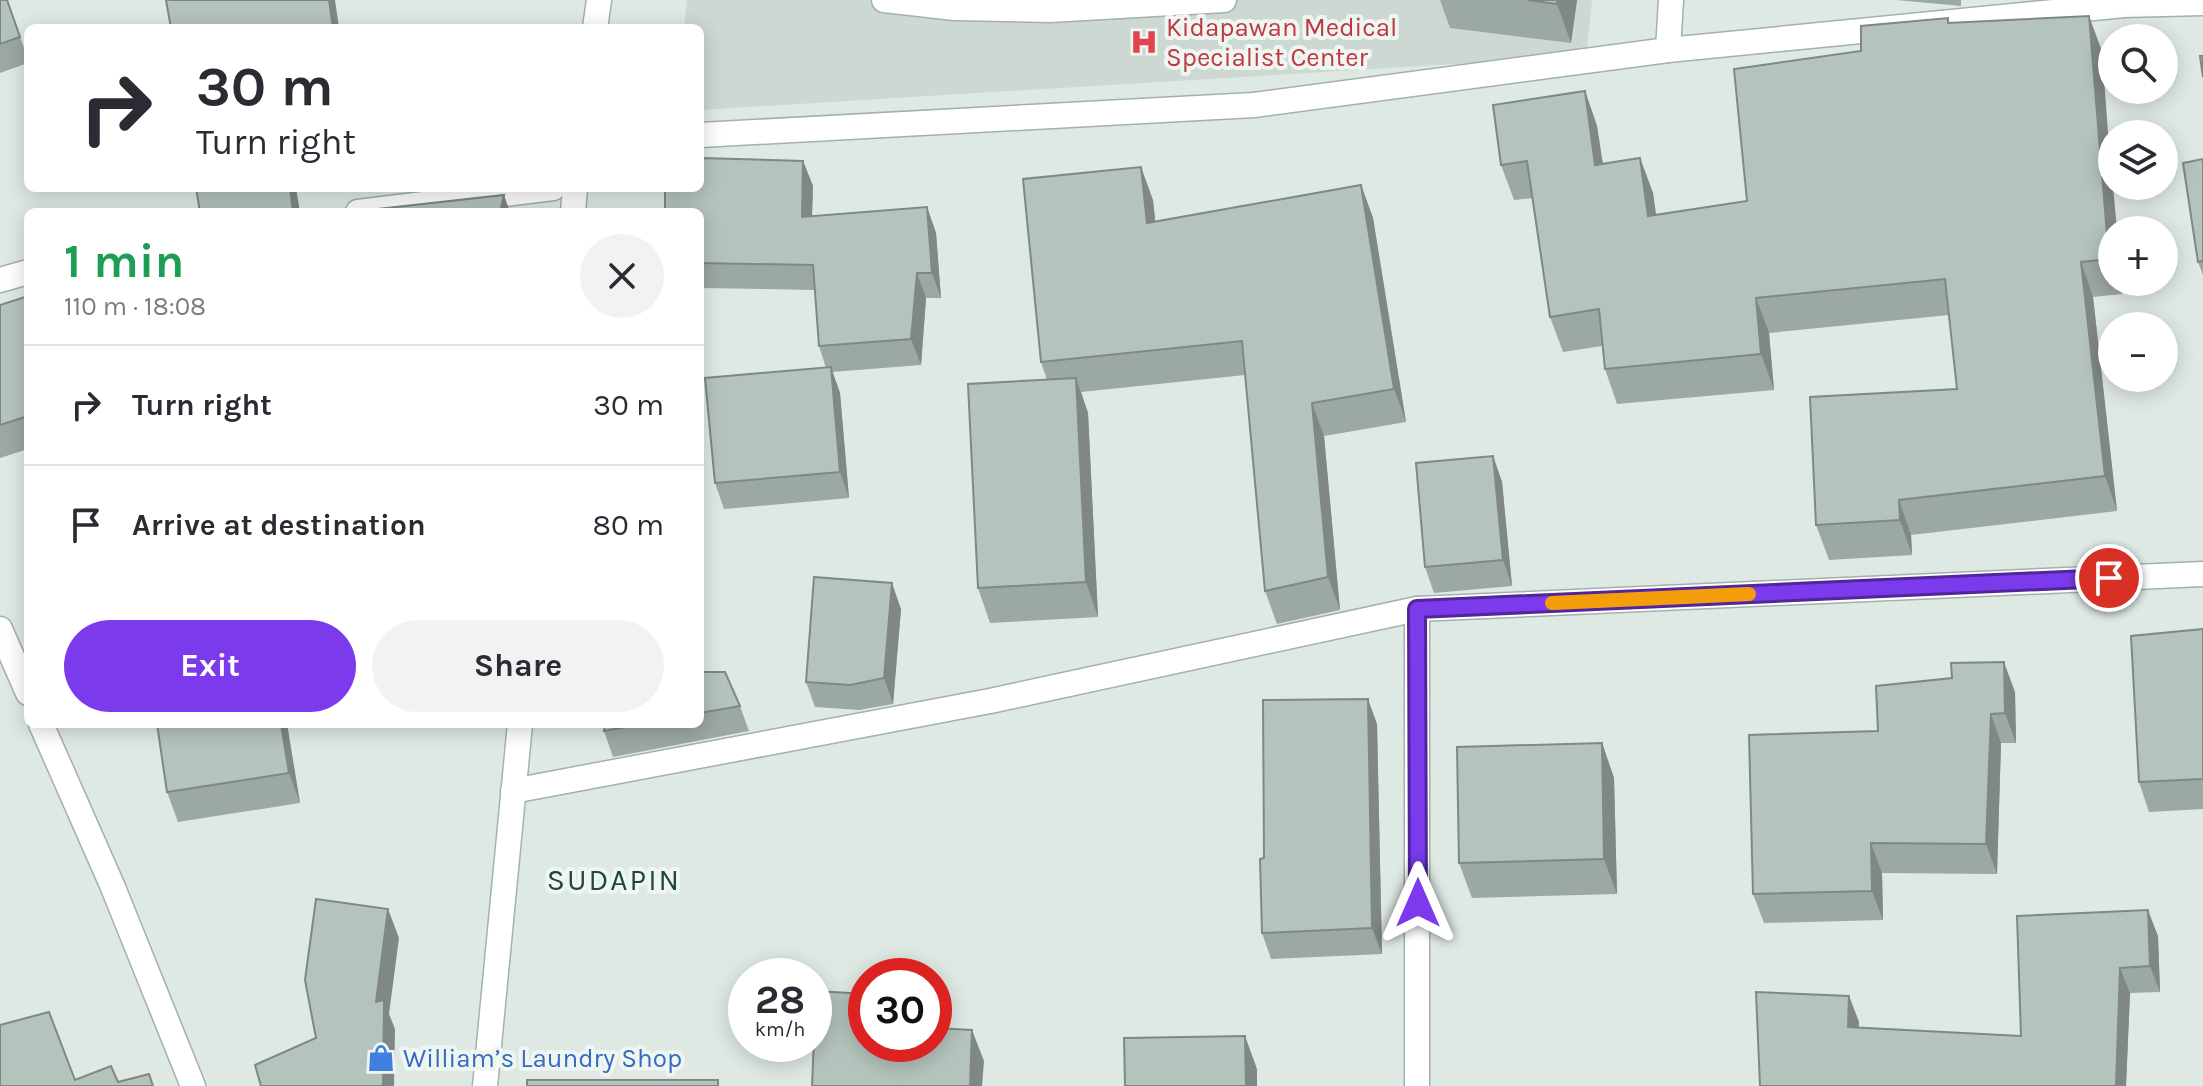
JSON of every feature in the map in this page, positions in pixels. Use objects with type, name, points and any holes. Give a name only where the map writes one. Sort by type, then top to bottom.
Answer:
[{"type":"street","points":[[596,24],[599,0]]},
{"type":"street","points":[[884,0],[955,8],[1050,10],[1224,0]]},
{"type":"street","points":[[1668,50],[1671,0]]},
{"type":"street","points":[[704,135],[1254,105],[1668,50],[2124,2],[2203,3]]},
{"type":"street","points":[[390,208],[520,192]]},
{"type":"street","points":[[0,280],[24,273]]},
{"type":"street","points":[[513,791],[990,701],[1417,609],[2203,574]]},
{"type":"street","points":[[1417,609],[1417,1086]]},
{"type":"street","points":[[0,629],[24,684]]},
{"type":"street","points":[[43,728],[112,885],[193,1086]]},
{"type":"street","points":[[485,1086],[520,728]]},
{"type":"shaded area","name":"Kidapawan Medical Specialist Center","points":[[687,0],[1592,0],[1586,56],[704,110],[704,24],[684,24]]},
{"type":"building","points":[[0,0],[7,0],[20,37],[0,44]]},
{"type":"building","points":[[166,0],[329,0],[332,24],[170,24]]},
{"type":"building","points":[[1528,0],[1557,0],[1557,4]]},
{"type":"building","points":[[2089,16],[2098,125],[2098,200],[2104,200],[2105,216],[2098,216],[2098,260],[2081,262],[2105,476],[1899,500],[1900,520],[1816,525],[1810,397],[1957,389],[1945,279],[1756,298],[1761,354],[1605,369],[1599,309],[1550,317],[1527,161],[1501,165],[1493,105],[1585,91],[1595,165],[1640,158],[1648,216],[1747,201],[1734,69],[1861,51],[1861,26],[1948,18],[1948,23]]},
{"type":"building","points":[[704,158],[803,161],[802,217],[927,207],[932,273],[917,273],[911,339],[819,346],[813,265],[704,263],[704,208],[665,208],[665,192],[704,192]]},
{"type":"building","points":[[2203,159],[2203,261],[2198,262],[2183,163]]},
{"type":"building","points":[[1141,167],[1147,223],[1361,185],[1394,389],[1312,403],[1328,577],[1265,591],[1242,341],[1041,362],[1023,179]]},
{"type":"building","points":[[197,192],[290,192],[292,208],[199,208]]},
{"type":"building","points":[[504,195],[501,208],[387,208]]},
{"type":"building","points":[[24,297],[24,417],[0,425],[0,305]]},
{"type":"building","points":[[831,367],[840,472],[715,483],[705,378]]},
{"type":"building","points":[[1076,378],[1086,582],[978,588],[968,384]]},
{"type":"building","points":[[1493,456],[1503,560],[1425,567],[1416,463]]},
{"type":"building","points":[[814,577],[892,583],[884,678],[850,685],[806,682]]},
{"type":"building","points":[[2203,629],[2203,779],[2139,782],[2131,636]]},
{"type":"building","points":[[2004,662],[2005,713],[1991,714],[1986,844],[1871,843],[1872,891],[1753,894],[1749,735],[1878,731],[1876,686],[1952,678],[1951,663]]},
{"type":"building","points":[[704,672],[725,672],[740,706],[704,712]]},
{"type":"building","points":[[1368,699],[1372,928],[1262,933],[1263,700]]},
{"type":"building","points":[[158,728],[282,728],[289,773],[167,792]]},
{"type":"building","points":[[1602,743],[1604,859],[1459,863],[1457,747]]},
{"type":"building","points":[[316,899],[388,909],[376,1002],[384,1000],[383,1086],[261,1086],[255,1065],[316,1038],[305,980]]},
{"type":"building","points":[[2148,910],[2150,966],[2120,968],[2116,1086],[1760,1086],[1756,992],[1849,996],[1848,1027],[2021,1036],[2017,916]]},
{"type":"building","points":[[832,992],[848,993],[848,1062],[952,1062],[952,1029],[972,1030],[970,1086],[812,1086],[813,1062],[832,1062]]},
{"type":"building","points":[[49,1012],[75,1080],[111,1066],[118,1082],[149,1074],[153,1086],[0,1086],[0,1025]]},
{"type":"building","points":[[1245,1036],[1246,1086],[1125,1086],[1124,1038]]},
{"type":"building","points":[[527,1080],[718,1080],[718,1086],[527,1086]]},
{"type":"slow traffic","points":[[1552,603],[1749,594]]},
{"type":"place","name":"Kidapawan Medical Specialist Center","points":[[1144,42]]},
{"type":"place","name":"William’s Laundry Shop","points":[[381,1058]]},
{"type":"district","name":"SUDAPIN","points":[[614,880]]},
{"type":"route","points":[[1418,903],[1417,609],[2109,578]]}]
